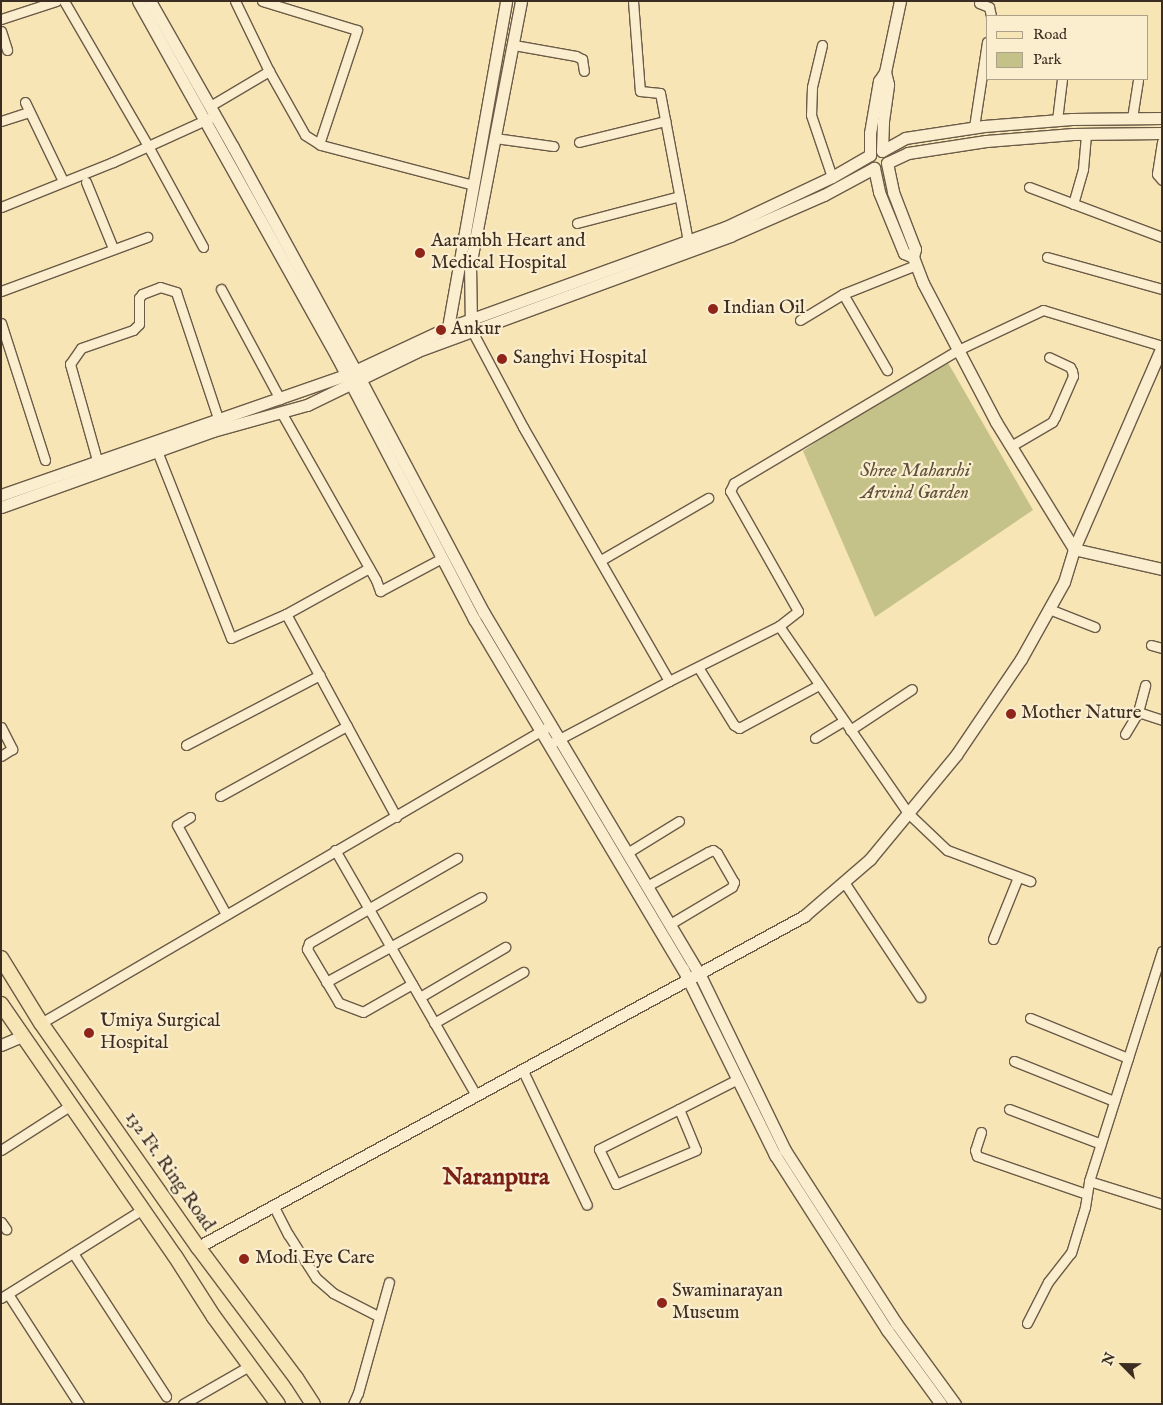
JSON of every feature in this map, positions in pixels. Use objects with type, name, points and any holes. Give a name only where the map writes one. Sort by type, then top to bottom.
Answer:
[{"type":"main road","name":"132 Ft. Ring Road","points":[[1,958],[41,1023],[198,1247],[313,1404]]},
{"type":"main road","points":[[1,1004],[143,1209],[214,1317],[278,1404]]},
{"type":"street","points":[[1,18],[56,1]]},
{"type":"street","points":[[64,1],[148,146],[203,248]]},
{"type":"street","points":[[138,1],[210,114]]},
{"type":"street","points":[[150,1],[353,377],[546,728],[549,744],[689,981],[775,1156],[887,1330],[941,1404]]},
{"type":"street","points":[[235,1],[268,71],[305,135],[319,144],[473,185]]},
{"type":"street","points":[[262,1],[357,30],[319,144]]},
{"type":"street","points":[[447,334],[506,1]]},
{"type":"street","points":[[521,1],[470,266],[471,325],[523,427],[669,681]]},
{"type":"street","points":[[633,1],[640,91],[660,93],[688,240]]},
{"type":"street","points":[[900,1],[884,72],[879,81],[870,133],[869,164],[874,168],[879,192],[904,253],[915,261]]},
{"type":"street","points":[[979,3],[989,7],[991,15]]},
{"type":"street","points":[[1,31],[7,50]]},
{"type":"street","points":[[514,45],[576,56],[582,59],[584,71]]},
{"type":"street","points":[[822,45],[812,87],[812,115],[832,177]]},
{"type":"street","points":[[974,127],[986,49]]},
{"type":"street","points":[[1,207],[148,146],[210,114],[268,71]]},
{"type":"street","points":[[884,72],[888,84],[883,121],[882,151],[886,155],[893,192],[915,249],[915,261],[923,283],[1011,446],[1074,549],[1162,569]]},
{"type":"street","points":[[1057,120],[1062,80]]},
{"type":"street","points":[[1132,118],[1138,80]]},
{"type":"street","points":[[24,102],[64,181]]},
{"type":"street","points":[[1,121],[28,112]]},
{"type":"street","points":[[1,495],[218,418],[353,377],[418,351],[447,334],[726,227],[832,177],[874,151],[882,151],[905,138],[974,127],[1057,120],[1162,118]]},
{"type":"street","points":[[579,142],[665,121]]},
{"type":"street","points":[[471,325],[730,236],[824,195],[874,168],[882,168],[887,163],[908,153],[986,141],[1086,134],[1162,133]]},
{"type":"street","points":[[1073,204],[1084,169],[1086,134]]},
{"type":"street","points":[[495,138],[553,146]]},
{"type":"street","points":[[1162,142],[1157,174],[1162,180]]},
{"type":"street","points":[[86,182],[113,248]]},
{"type":"street","points":[[1029,187],[1162,237]]},
{"type":"street","points":[[577,223],[680,196]]},
{"type":"street","points":[[1,291],[147,237]]},
{"type":"street","points":[[1047,257],[1162,289]]},
{"type":"street","points":[[800,320],[843,294],[915,261]]},
{"type":"street","points":[[97,460],[70,364],[82,348],[133,330],[139,324],[139,298],[142,294],[160,287],[176,292],[218,418]]},
{"type":"street","points":[[221,289],[280,400]]},
{"type":"street","points":[[843,294],[887,370]]},
{"type":"street","points":[[198,1247],[689,981],[699,973],[804,916],[870,859],[956,755],[1021,659],[1064,582],[1074,549],[1162,346],[1043,310],[958,350],[731,486],[730,491],[798,611],[779,626],[549,744]]},
{"type":"street","points":[[1,323],[45,460]]},
{"type":"street","points":[[1011,446],[1052,422],[1073,376],[1070,366],[1049,357]]},
{"type":"street","points":[[1,506],[213,431],[307,405],[353,377]]},
{"type":"street","points":[[353,377],[474,619],[546,728],[560,739],[699,973],[785,1150],[896,1323],[955,1404]]},
{"type":"street","points":[[281,412],[369,568],[380,591],[442,558]]},
{"type":"street","points":[[157,451],[231,638],[286,614],[369,568]]},
{"type":"street","points":[[601,560],[708,498]]},
{"type":"street","points":[[1049,609],[1095,627]]},
{"type":"street","points":[[286,614],[396,817]]},
{"type":"street","points":[[779,626],[908,813],[947,850],[1030,881]]},
{"type":"street","points":[[1151,645],[1162,648]]},
{"type":"street","points":[[698,666],[734,725],[739,728],[819,685]]},
{"type":"street","points":[[186,744],[320,675]]},
{"type":"street","points":[[1125,734],[1138,712],[1146,685]]},
{"type":"street","points":[[850,730],[912,689]]},
{"type":"street","points":[[1138,712],[1162,720]]},
{"type":"street","points":[[815,738],[843,721]]},
{"type":"street","points":[[1,726],[12,749],[1,756]]},
{"type":"street","points":[[220,796],[347,726]]},
{"type":"street","points":[[41,1023],[546,728]]},
{"type":"street","points":[[190,817],[176,825],[226,914]]},
{"type":"street","points":[[627,853],[679,821]]},
{"type":"street","points":[[335,850],[476,1095]]},
{"type":"street","points":[[647,886],[708,852],[713,850],[717,853],[734,882],[732,887],[670,924]]},
{"type":"street","points":[[412,984],[363,1012],[339,1003],[307,949],[309,943],[457,858]]},
{"type":"street","points":[[993,939],[1018,877]]},
{"type":"street","points":[[844,882],[920,997]]},
{"type":"street","points":[[326,982],[481,897]]},
{"type":"street","points":[[420,997],[505,947]]},
{"type":"street","points":[[1027,1323],[1048,1282],[1071,1253],[1100,1144],[1162,951]]},
{"type":"street","points":[[434,1023],[523,972]]},
{"type":"street","points":[[1030,1018],[1128,1058]]},
{"type":"street","points":[[1,1045],[22,1036]]},
{"type":"street","points":[[1014,1061],[1114,1101]]},
{"type":"street","points":[[523,1071],[586,1206]]},
{"type":"street","points":[[679,1109],[696,1150],[616,1184],[599,1150],[679,1109],[738,1079]]},
{"type":"street","points":[[1,1150],[71,1105]]},
{"type":"street","points":[[1010,1109],[1100,1144]]},
{"type":"street","points":[[981,1132],[975,1150],[976,1156],[1087,1194]]},
{"type":"street","points":[[1089,1181],[1162,1204]]},
{"type":"street","points":[[273,1205],[288,1234],[316,1278],[333,1293],[378,1316]]},
{"type":"street","points":[[79,1404],[5,1296],[143,1209]]},
{"type":"street","points":[[73,1253],[166,1396]]},
{"type":"street","points":[[353,1404],[358,1393],[389,1282]]},
{"type":"street","points":[[184,1404],[249,1366]]},
{"type":"green space","name":"Shree Maharshi Arvind Garden","points":[[944,356],[1033,510],[875,617],[803,451]]},
{"type":"place","name":"Aarambh Heart and Medical Hospital","points":[[420,253]]},
{"type":"place","name":"Indian Oil","points":[[713,309]]},
{"type":"place","name":"Ankur","points":[[441,330]]},
{"type":"place","name":"Sanghvi Hospital","points":[[502,359]]},
{"type":"place","name":"Mother Nature","points":[[1011,714]]},
{"type":"place","name":"Umiya Surgical Hospital","points":[[89,1033]]},
{"type":"place","name":"Modi Eye Care","points":[[244,1259]]},
{"type":"place","name":"Swaminarayan Museum","points":[[662,1303]]},
{"type":"district","name":"Naranpura","points":[[496,1178]]}]
